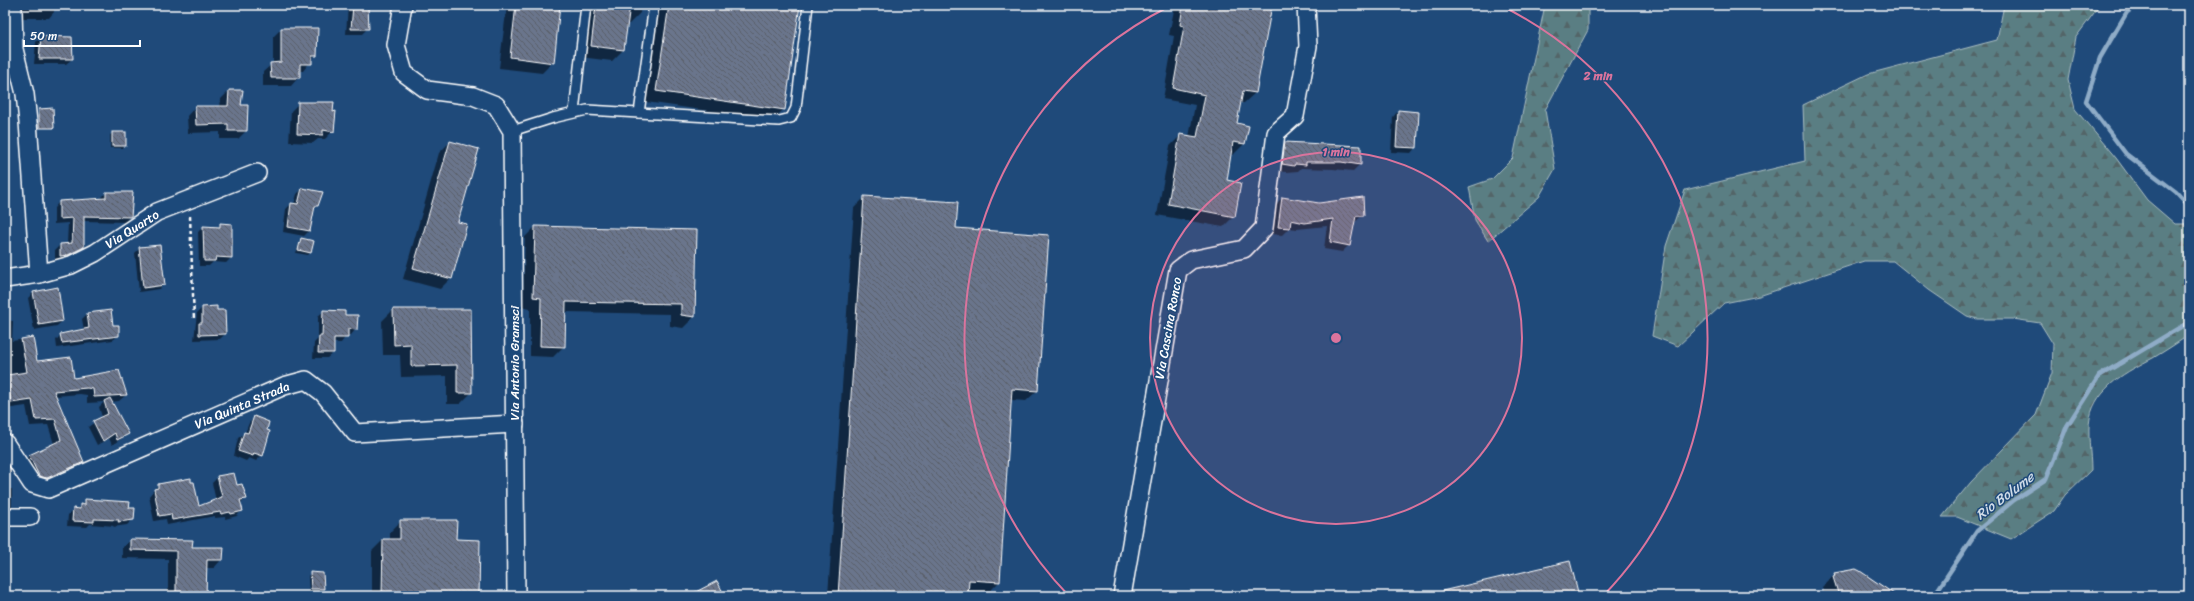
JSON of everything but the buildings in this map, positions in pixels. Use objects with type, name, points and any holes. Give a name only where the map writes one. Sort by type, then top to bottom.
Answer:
[{"type":"street","points":[[403,5],[396,45],[404,73],[427,90],[473,96],[496,105],[512,131]]},
{"type":"street","name":"Via Cascina Ronco","points":[[1122,596],[1178,270],[1191,260],[1244,249],[1264,228],[1276,133],[1295,116],[1308,46],[1306,5]]},
{"type":"street","points":[[13,9],[14,49],[25,94],[28,122],[38,274]]},
{"type":"street","name":"Via Antonio Gramsci","points":[[512,131],[516,596]]},
{"type":"street","name":"Via Quarto","points":[[5,278],[38,274],[77,262],[95,253],[157,212],[257,173]]},
{"type":"street","name":"Via Quinta Strada","points":[[5,443],[32,484],[48,489],[284,386],[306,380],[323,393],[355,433],[515,424]]},
{"type":"street","points":[[5,516],[30,517]]},
{"type":"lane","points":[[574,112],[586,5]]},
{"type":"lane","points":[[639,113],[654,5]]},
{"type":"lane","points":[[512,131],[574,112],[586,110],[779,121],[791,118],[796,108],[808,5]]},
{"type":"path","points":[[190,199],[194,320]]},
{"type":"green space","points":[[1545,5],[1588,5],[1588,30],[1545,110],[1555,169],[1539,197],[1488,241],[1475,220],[1469,187],[1492,179],[1513,158]]},
{"type":"green space","points":[[2004,5],[2100,5],[2076,37],[2068,80],[2075,109],[2116,158],[2147,200],[2175,224],[2189,224],[2189,335],[2114,381],[2099,397],[2093,407],[2089,424],[2091,470],[2065,495],[2054,511],[2011,539],[1957,517],[1942,517],[1971,482],[2036,415],[2052,373],[2053,344],[2040,323],[2013,319],[1977,319],[1967,316],[1929,290],[1893,261],[1864,261],[1759,296],[1724,303],[1678,346],[1652,336],[1666,246],[1685,190],[1805,161],[1803,105],[1868,74],[1997,40]]},
{"type":"waterway","name":"Rio Bolume","points":[[2138,5],[2127,12],[2100,58],[2086,101],[2126,154],[2176,192],[2189,206]]},
{"type":"waterway","name":"Rio Bolume","points":[[1939,596],[1937,591],[1977,531],[2014,500],[2046,479],[2067,426],[2099,376],[2189,322]]}]
